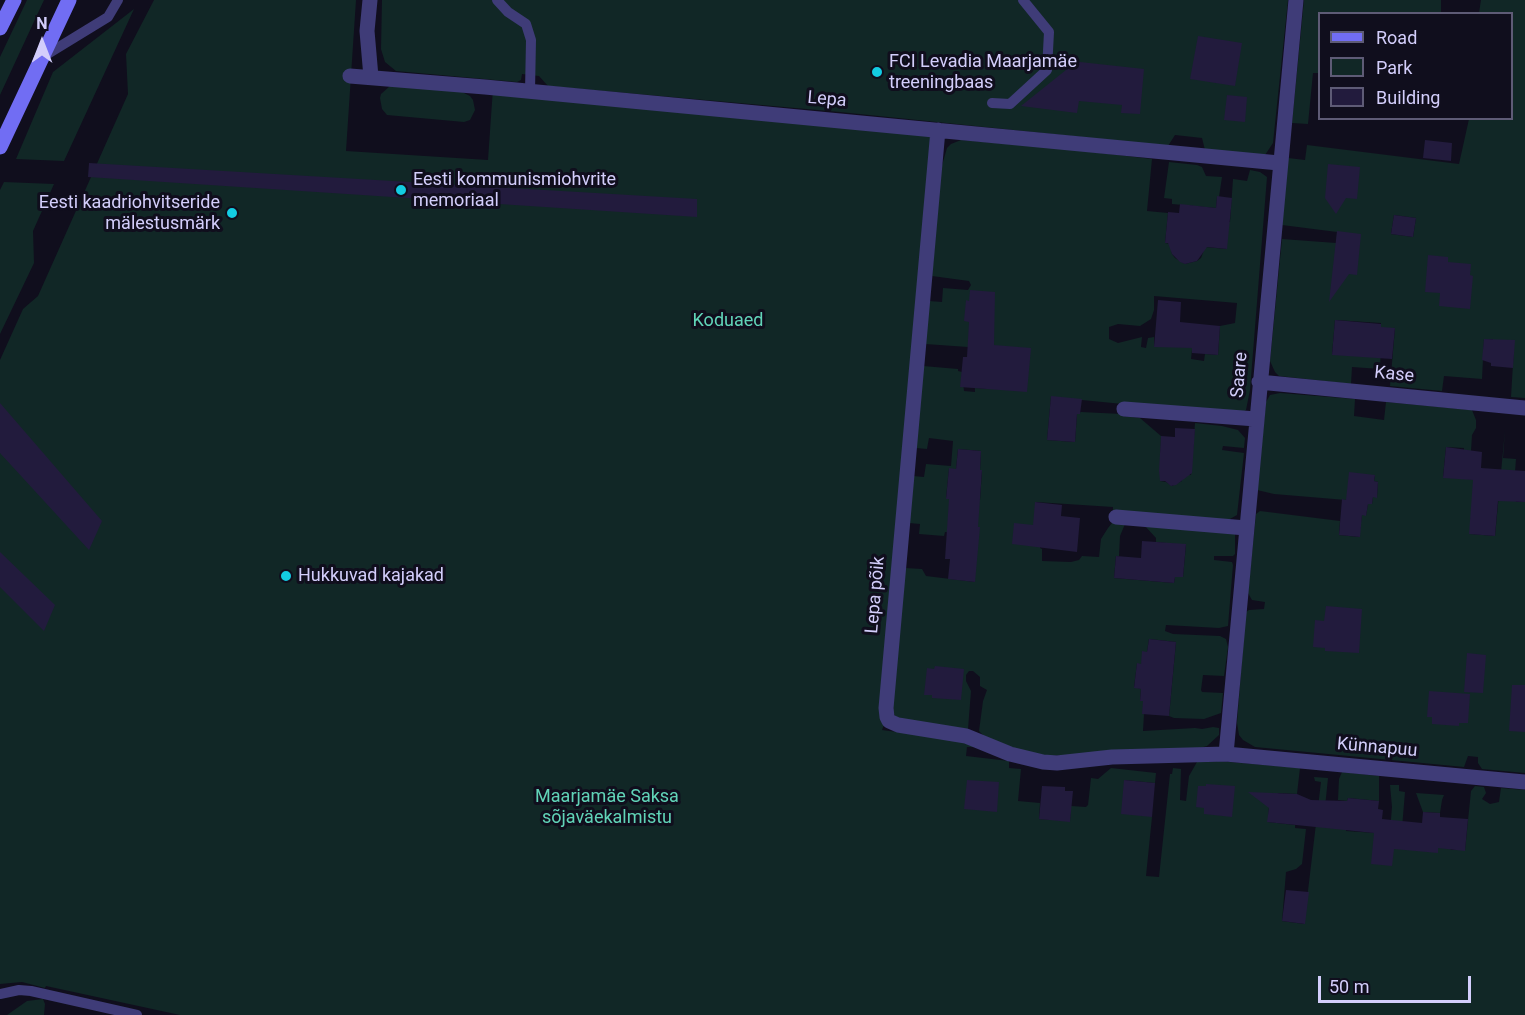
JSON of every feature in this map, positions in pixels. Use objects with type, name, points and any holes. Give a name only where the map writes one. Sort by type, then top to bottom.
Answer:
[{"type":"main road","points":[[0,28],[14,0]]},
{"type":"main road","points":[[0,147],[69,0]]},
{"type":"street","points":[[370,0],[367,31],[372,77]]},
{"type":"street","name":"Saare","points":[[1226,754],[1279,163],[1296,0]]},
{"type":"street","name":"Lepa","points":[[350,76],[530,91],[1279,163]]},
{"type":"street","name":"Lepa põik","points":[[939,130],[899,558],[887,717],[889,721],[898,725],[966,736],[1010,754],[1043,762],[1057,763],[1112,757],[1226,754]]},
{"type":"street","name":"Kase","points":[[1259,382],[1525,408]]},
{"type":"street","points":[[1124,409],[1256,419]]},
{"type":"street","points":[[1116,517],[1246,528]]},
{"type":"street","name":"Künnapuu","points":[[1226,754],[1525,782]]},
{"type":"lane","points":[[41,58],[108,17],[118,0]]},
{"type":"lane","points":[[497,0],[508,12],[526,24],[531,40],[530,91]]},
{"type":"lane","points":[[992,103],[1010,104],[1047,70],[1049,32],[1023,0]]},
{"type":"lane","points":[[0,993],[31,991],[138,1015]]},
{"type":"green space","points":[[27,0],[44,0],[0,95],[0,57]]},
{"type":"green space","points":[[154,0],[356,0],[346,151],[488,160],[493,88],[938,130],[887,717],[882,730],[963,741],[978,747],[967,747],[966,756],[1009,761],[1009,768],[1021,769],[1018,801],[1040,803],[1039,819],[1070,821],[1071,806],[1086,807],[1088,805],[1091,778],[1098,779],[1111,768],[1156,773],[1155,783],[1124,780],[1152,817],[1146,876],[1159,877],[1170,774],[1173,768],[1181,769],[1180,800],[1186,801],[1189,776],[1197,762],[1218,761],[1300,768],[1297,794],[1278,793],[1269,806],[1268,822],[1295,825],[1295,828],[1306,829],[1302,864],[1286,872],[1282,921],[1304,924],[1321,782],[1315,781],[1314,777],[1328,778],[1323,827],[1346,821],[1346,831],[1376,833],[1389,843],[1392,807],[1390,785],[1399,785],[1399,791],[1405,792],[1401,840],[1438,852],[1438,844],[1452,850],[1465,850],[1471,791],[1475,786],[1484,787],[1486,793],[1482,799],[1490,804],[1499,802],[1501,788],[1525,790],[1525,1015],[180,1015],[46,986],[45,988],[22,982],[0,984],[0,360],[23,309],[38,296],[128,94],[126,54]]},
{"type":"green space","name":"FCI Levadia Maarjamäe treeningbaas","points":[[382,0],[1288,0],[1273,143],[1265,155],[1205,150],[1202,138],[1175,135],[1168,146],[840,112],[548,86],[539,76],[522,74],[521,80],[517,82],[396,71],[385,62],[381,49]]},
{"type":"green space","points":[[1304,0],[1441,0],[1441,12],[1318,12],[1318,73],[1313,73],[1308,124],[1292,123]]},
{"type":"green space","points":[[1481,0],[1525,0],[1525,398],[1511,397],[1514,347],[1493,345],[1493,339],[1484,339],[1482,379],[1444,376],[1442,391],[1390,386],[1395,328],[1381,329],[1381,323],[1335,320],[1332,354],[1381,348],[1380,369],[1352,367],[1351,384],[1279,376],[1270,361],[1282,239],[1336,243],[1337,232],[1282,225],[1288,158],[1305,160],[1307,145],[1459,164],[1469,120],[1513,120],[1513,12],[1479,12]],"holes":[[[1394,215],[1416,218],[1413,237],[1391,234]]]},
{"type":"green space","points":[[134,9],[64,161],[16,159],[53,72]]},
{"type":"green space","points":[[390,86],[460,91],[470,96],[475,110],[470,120],[464,122],[387,115],[382,109],[380,98]]},
{"type":"green space","points":[[961,140],[1152,159],[1147,211],[1168,213],[1165,243],[1170,244],[1175,258],[1185,264],[1201,258],[1205,247],[1227,249],[1219,221],[1230,222],[1233,179],[1247,181],[1250,170],[1260,172],[1267,177],[1250,390],[1246,410],[1243,412],[1123,404],[1051,397],[1047,440],[1075,442],[1077,414],[1081,412],[1122,414],[1122,416],[1140,418],[1161,436],[1160,481],[1172,486],[1182,481],[1182,474],[1191,475],[1195,423],[1238,430],[1245,438],[1244,448],[1223,446],[1222,450],[1244,453],[1237,515],[1228,520],[1119,512],[1113,510],[1113,507],[1036,502],[1042,521],[1040,548],[1042,549],[1042,561],[1071,562],[1079,560],[1082,556],[1099,557],[1101,539],[1108,528],[1112,523],[1125,524],[1120,536],[1119,556],[1116,556],[1114,578],[1174,583],[1175,577],[1183,577],[1186,545],[1156,542],[1156,538],[1145,526],[1235,533],[1235,554],[1233,556],[1214,556],[1214,560],[1232,562],[1233,565],[1228,626],[1219,628],[1166,625],[1165,631],[1173,634],[1220,636],[1226,639],[1228,647],[1224,676],[1203,675],[1201,690],[1202,692],[1223,693],[1221,713],[1204,719],[1169,716],[1176,642],[1149,639],[1147,652],[1141,664],[1137,664],[1134,687],[1141,689],[1140,701],[1143,701],[1144,714],[1143,731],[1219,728],[1219,735],[1207,746],[1196,749],[1050,756],[1024,752],[985,737],[979,731],[983,701],[987,690],[980,686],[980,677],[973,671],[969,671],[966,675],[971,691],[968,729],[902,720],[893,712],[905,568],[922,569],[926,576],[975,582],[974,534],[945,532],[944,536],[919,534],[920,524],[909,523],[913,476],[924,477],[926,464],[951,466],[953,441],[929,438],[927,449],[916,448],[923,366],[958,369],[962,372],[964,391],[975,392],[975,388],[989,389],[968,347],[925,344],[929,301],[942,302],[943,288],[968,290],[971,285],[969,281],[932,276],[941,169],[947,148]],"holes":[[[1154,296],[1237,303],[1235,323],[1220,326],[1218,355],[1205,354],[1204,361],[1191,359],[1193,340],[1154,347],[1154,337],[1148,338],[1146,348],[1141,347],[1142,337],[1118,343],[1109,339],[1109,327],[1118,324],[1140,326],[1151,319],[1154,310]],[[958,449],[981,451],[980,500],[946,498],[949,469],[956,469]]]},
{"type":"green space","points":[[1169,162],[1197,165],[1202,167],[1206,176],[1222,177],[1216,208],[1172,204],[1172,199],[1164,198]]},
{"type":"green space","points":[[4,182],[54,184],[33,231],[34,263],[0,334],[0,190]]},
{"type":"green space","points":[[1280,393],[1355,399],[1354,416],[1384,420],[1386,402],[1472,410],[1476,428],[1472,435],[1471,451],[1464,451],[1464,448],[1446,447],[1443,477],[1479,480],[1470,534],[1495,536],[1505,430],[1503,458],[1516,459],[1514,485],[1516,502],[1525,502],[1525,773],[1482,769],[1478,763],[1478,757],[1468,756],[1464,767],[1255,747],[1239,735],[1237,723],[1246,612],[1264,609],[1265,602],[1252,600],[1248,593],[1256,514],[1260,511],[1340,521],[1339,535],[1359,537],[1362,515],[1366,515],[1368,504],[1372,504],[1373,497],[1377,497],[1378,482],[1374,481],[1375,475],[1346,500],[1274,494],[1257,490],[1266,402],[1270,395]]},
{"type":"green space","points":[[1342,772],[1379,776],[1379,801],[1348,798],[1347,801],[1338,800],[1339,779]]},
{"type":"green space","points":[[1416,793],[1444,795],[1440,813],[1423,812]]},
{"type":"green space","points":[[43,999],[44,1015],[7,1015],[27,1001]]},
{"type":"building","points":[[1198,36],[1242,43],[1235,86],[1190,79]]},
{"type":"building","points":[[1071,61],[1144,69],[1140,114],[1121,113],[1122,105],[1079,101],[1077,113],[1021,106],[1071,66]]},
{"type":"building","points":[[1227,95],[1247,97],[1245,122],[1224,120]]},
{"type":"building","points":[[1425,140],[1452,143],[1451,161],[1423,158]]},
{"type":"building","points":[[89,163],[697,199],[697,217],[88,177]]},
{"type":"building","points":[[1328,164],[1360,167],[1357,199],[1346,198],[1336,214],[1325,198]]},
{"type":"building","points":[[1217,196],[1232,198],[1227,249],[1207,247],[1197,261],[1185,264],[1180,262],[1172,254],[1168,243],[1165,243],[1168,212],[1179,213],[1180,204],[1216,208]]},
{"type":"building","points":[[1394,215],[1416,218],[1413,237],[1391,234]]},
{"type":"building","points":[[1337,231],[1361,234],[1357,275],[1349,274],[1329,302]]},
{"type":"building","points":[[1428,255],[1448,257],[1448,262],[1471,264],[1470,275],[1473,276],[1470,309],[1439,306],[1440,293],[1425,292]]},
{"type":"building","points":[[970,290],[995,292],[994,345],[1031,348],[1027,392],[960,387],[963,357],[967,357],[969,322],[964,321],[966,300],[969,301]]},
{"type":"building","points":[[1158,300],[1181,302],[1180,322],[1220,326],[1218,355],[1192,353],[1192,348],[1154,347]]},
{"type":"building","points":[[1335,320],[1381,324],[1381,327],[1395,328],[1392,359],[1332,355]]},
{"type":"building","points":[[1484,339],[1515,340],[1513,368],[1491,366],[1491,363],[1482,360]]},
{"type":"building","points":[[1051,396],[1082,399],[1080,414],[1077,414],[1075,442],[1047,440]]},
{"type":"building","points":[[0,403],[102,521],[89,550],[0,453]]},
{"type":"building","points":[[1175,428],[1195,429],[1192,473],[1171,486],[1165,481],[1160,481],[1161,436],[1175,437]]},
{"type":"building","points":[[1446,447],[1482,452],[1481,468],[1525,471],[1525,502],[1498,501],[1495,536],[1469,534],[1473,480],[1443,478]]},
{"type":"building","points":[[958,449],[981,451],[978,527],[980,527],[975,582],[948,579],[950,559],[945,559],[949,468],[956,469]]},
{"type":"building","points":[[1349,472],[1375,475],[1374,481],[1378,482],[1377,498],[1373,497],[1372,504],[1368,504],[1366,516],[1362,515],[1360,537],[1339,535],[1342,499],[1346,500]]},
{"type":"building","points":[[1035,502],[1062,505],[1061,516],[1080,518],[1077,552],[1012,544],[1014,523],[1033,525]]},
{"type":"building","points":[[1142,541],[1186,544],[1183,577],[1175,577],[1174,583],[1114,578],[1116,556],[1141,558]]},
{"type":"building","points":[[0,552],[55,605],[44,631],[0,587]]},
{"type":"building","points":[[1326,606],[1362,609],[1359,653],[1325,651],[1325,648],[1313,647],[1315,620],[1324,621]]},
{"type":"building","points":[[1149,639],[1176,642],[1169,716],[1142,714],[1141,689],[1134,688],[1137,663],[1141,664],[1142,651],[1147,652]]},
{"type":"building","points":[[1467,653],[1486,655],[1483,693],[1464,692]]},
{"type":"building","points":[[935,666],[964,669],[961,700],[932,698],[932,695],[924,695],[927,668],[934,669]]},
{"type":"building","points":[[1512,685],[1525,685],[1525,732],[1509,731]]},
{"type":"building","points":[[1429,691],[1470,694],[1468,723],[1459,723],[1459,726],[1432,724],[1432,717],[1427,717]]},
{"type":"building","points":[[967,780],[999,782],[997,812],[964,809]]},
{"type":"building","points":[[1124,780],[1155,783],[1152,817],[1121,814]]},
{"type":"building","points":[[1206,784],[1235,786],[1232,817],[1204,814],[1204,808],[1196,807],[1198,786],[1206,786]]},
{"type":"building","points":[[1042,786],[1065,787],[1065,791],[1073,791],[1070,822],[1039,819]]},
{"type":"building","points":[[1248,792],[1297,794],[1311,800],[1347,801],[1348,798],[1379,801],[1378,809],[1383,810],[1382,819],[1422,823],[1423,812],[1440,813],[1440,817],[1468,819],[1465,851],[1438,848],[1438,853],[1394,849],[1392,866],[1371,864],[1374,833],[1267,822],[1269,808]]},
{"type":"building","points":[[1286,890],[1309,892],[1305,924],[1282,921]]},
{"type":"place","name":"FCI Levadia Maarjamäe treeningbaas","points":[[877,72]]},
{"type":"place","name":"Eesti kommunismiohvrite memoriaal","points":[[401,190]]},
{"type":"place","name":"Eesti kaadriohvitseride mälestusmärk","points":[[232,213]]},
{"type":"place","name":"Hukkuvad kajakad","points":[[286,576]]},
{"type":"park label","name":"Koduaed","points":[[728,321]]},
{"type":"park label","name":"Maarjamäe Saksa sõjaväekalmistu","points":[[607,807]]}]
